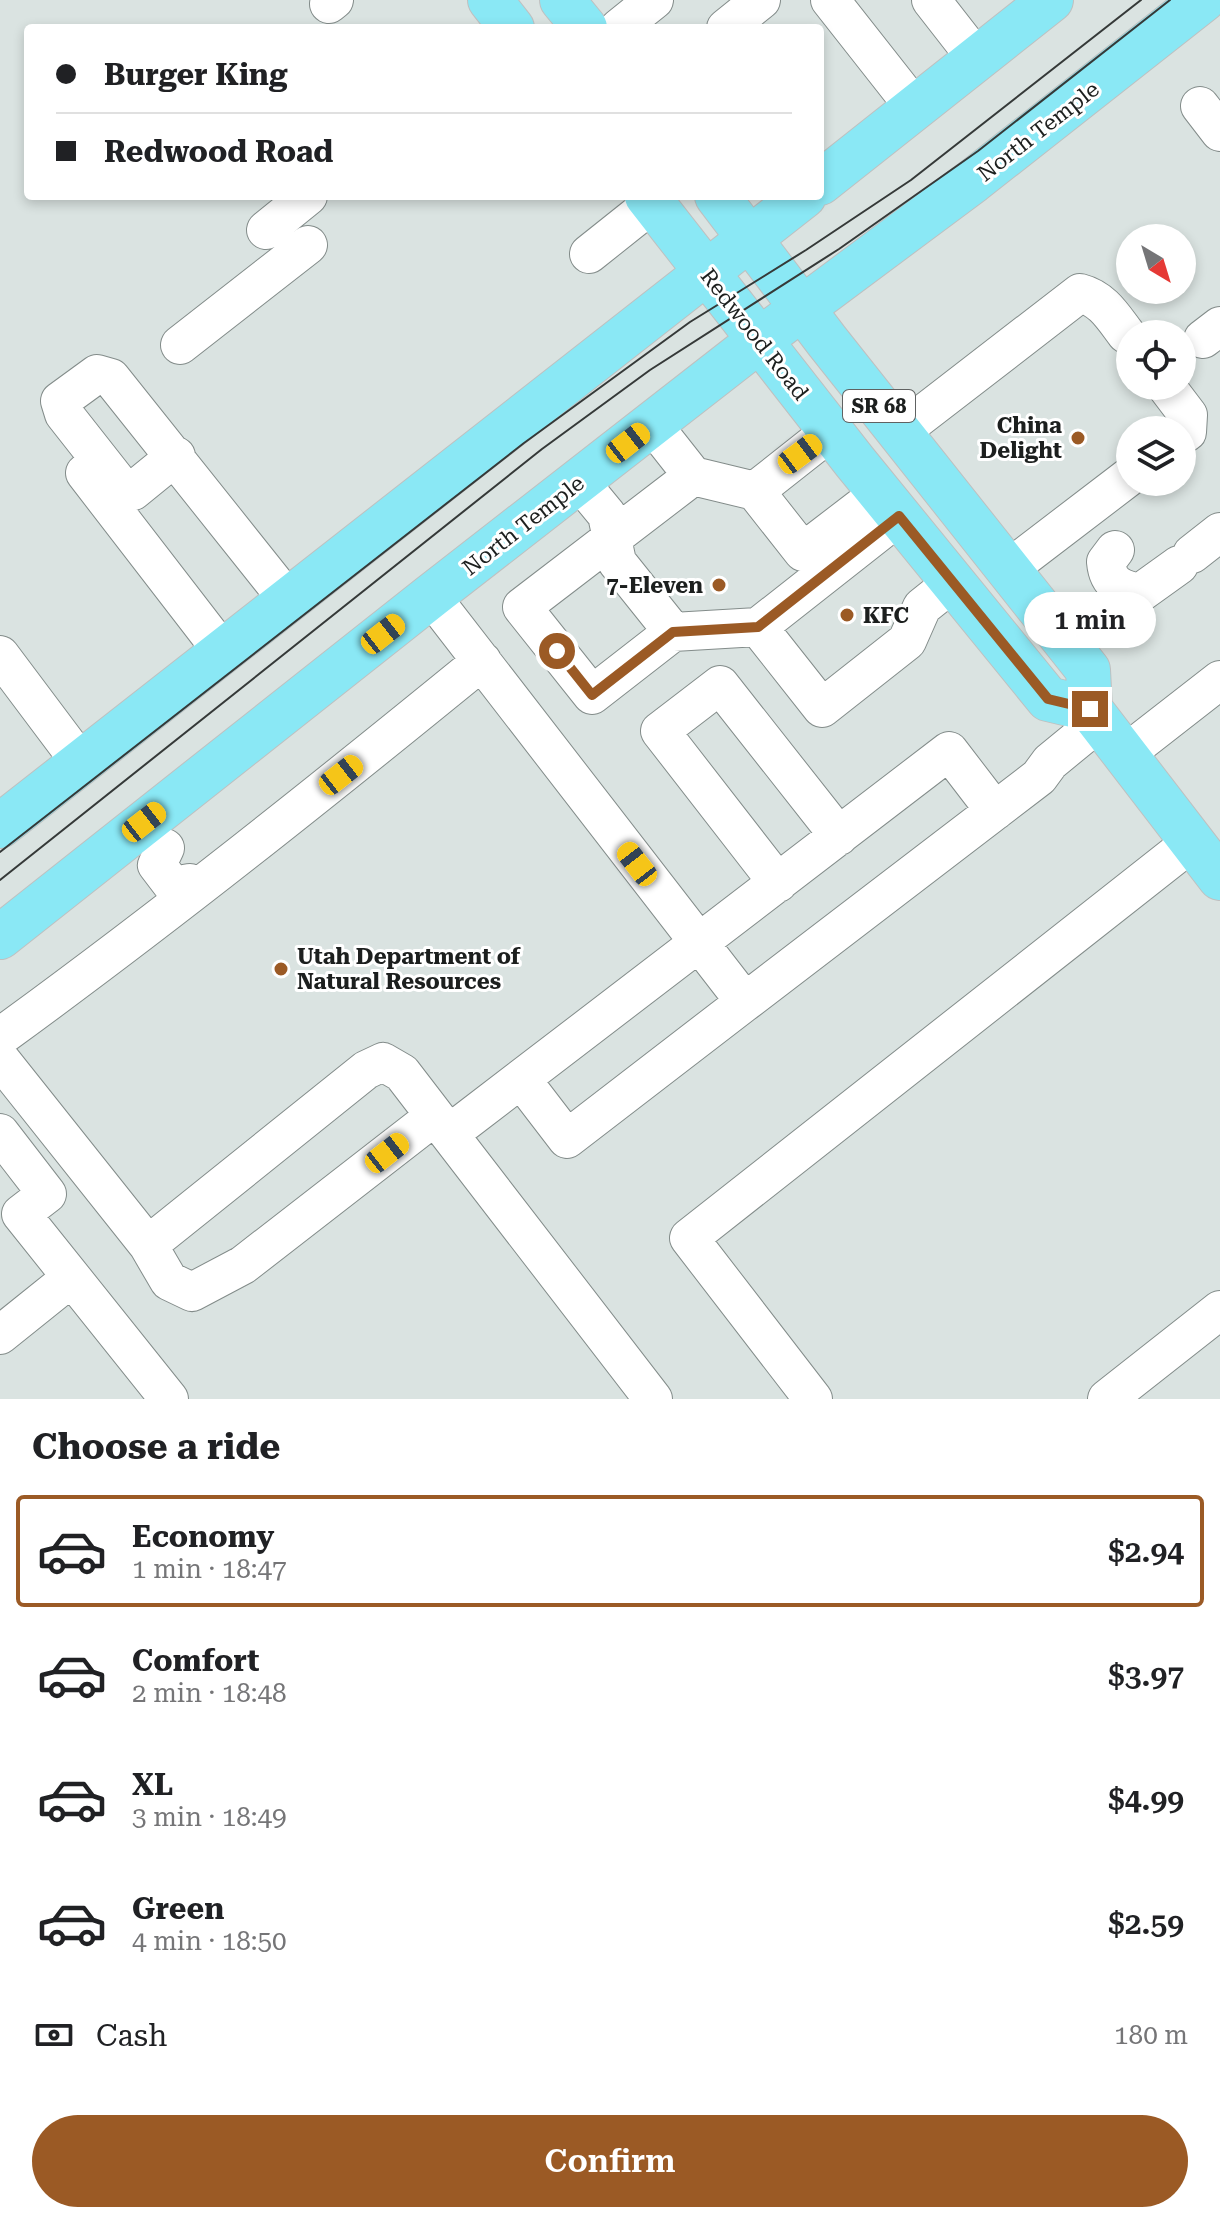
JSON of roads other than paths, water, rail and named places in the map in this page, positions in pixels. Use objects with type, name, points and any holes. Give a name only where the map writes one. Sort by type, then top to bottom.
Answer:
[{"type":"main road","points":[[490,0],[509,24]]},
{"type":"main road","points":[[562,0],[582,24]]},
{"type":"main road","points":[[824,180],[1051,0]]},
{"type":"main road","name":"North Temple","points":[[0,937],[154,835],[431,596],[761,339],[973,181],[1203,0]]},
{"type":"main road","name":"Redwood Road","points":[[650,200],[952,583],[1048,699],[1105,728]]},
{"type":"main road","name":"SR 68","points":[[720,200],[803,310],[1088,670],[1105,728]]},
{"type":"main road","points":[[0,825],[799,200]]},
{"type":"main road","points":[[1105,728],[1220,878]]},
{"type":"street","points":[[624,24],[654,0]]},
{"type":"street","points":[[731,24],[761,0]]},
{"type":"street","points":[[830,0],[915,108]]},
{"type":"street","points":[[931,0],[977,59]]},
{"type":"street","points":[[266,230],[303,200]]},
{"type":"street","points":[[589,254],[650,200]]},
{"type":"street","points":[[180,345],[308,245]]},
{"type":"street","points":[[900,432],[1080,293],[1093,297],[1116,321]]},
{"type":"street","points":[[223,652],[47,423],[47,413],[60,401],[97,374],[111,378],[288,600]]},
{"type":"street","points":[[60,401],[64,414],[123,489],[133,491],[176,456]]},
{"type":"street","points":[[652,424],[693,476],[755,491],[803,552],[889,504]]},
{"type":"street","points":[[755,491],[831,431]]},
{"type":"street","points":[[693,476],[522,607],[592,695],[673,632],[758,627],[889,504]]},
{"type":"street","points":[[579,481],[607,515],[617,562],[673,632]]},
{"type":"street","points":[[1007,570],[1116,487]]},
{"type":"street","points":[[1115,550],[1106,562],[1107,575],[1119,589],[1140,593],[1197,550]]},
{"type":"street","points":[[758,627],[822,708],[907,641],[922,607],[952,583]]},
{"type":"street","points":[[431,596],[745,1002]]},
{"type":"street","points":[[0,655],[81,763]]},
{"type":"street","points":[[0,1037],[482,661]]},
{"type":"street","points":[[521,1079],[567,1139],[1039,777],[1050,762],[1105,728],[1220,680]]},
{"type":"street","points":[[778,883],[660,731],[720,685],[839,836]]},
{"type":"street","points":[[0,1059],[148,1245],[169,1281],[192,1292],[243,1265],[442,1125],[521,1079],[949,751],[995,811]]},
{"type":"street","points":[[154,835],[182,846],[197,866],[192,886]]},
{"type":"street","points":[[813,1399],[689,1238],[1193,841]]},
{"type":"street","points":[[148,1245],[366,1070],[383,1062],[402,1073],[653,1399]]},
{"type":"street","points":[[0,1133],[47,1194],[21,1214],[169,1399]]},
{"type":"street","points":[[0,1335],[71,1278]]},
{"type":"street","points":[[1107,1399],[1220,1310]]},
{"type":"tram line","points":[[0,852],[524,443],[690,322],[911,180],[1141,0]]},
{"type":"tram line","points":[[0,880],[542,449],[650,370],[839,249],[978,151],[1170,0]]},
{"type":"place","name":"China Delight","points":[[1078,438]]},
{"type":"place","name":"7-Eleven","points":[[719,585]]},
{"type":"place","name":"KFC","points":[[847,615]]},
{"type":"place","name":"Utah Department of Natural Resources","points":[[281,969]]}]
